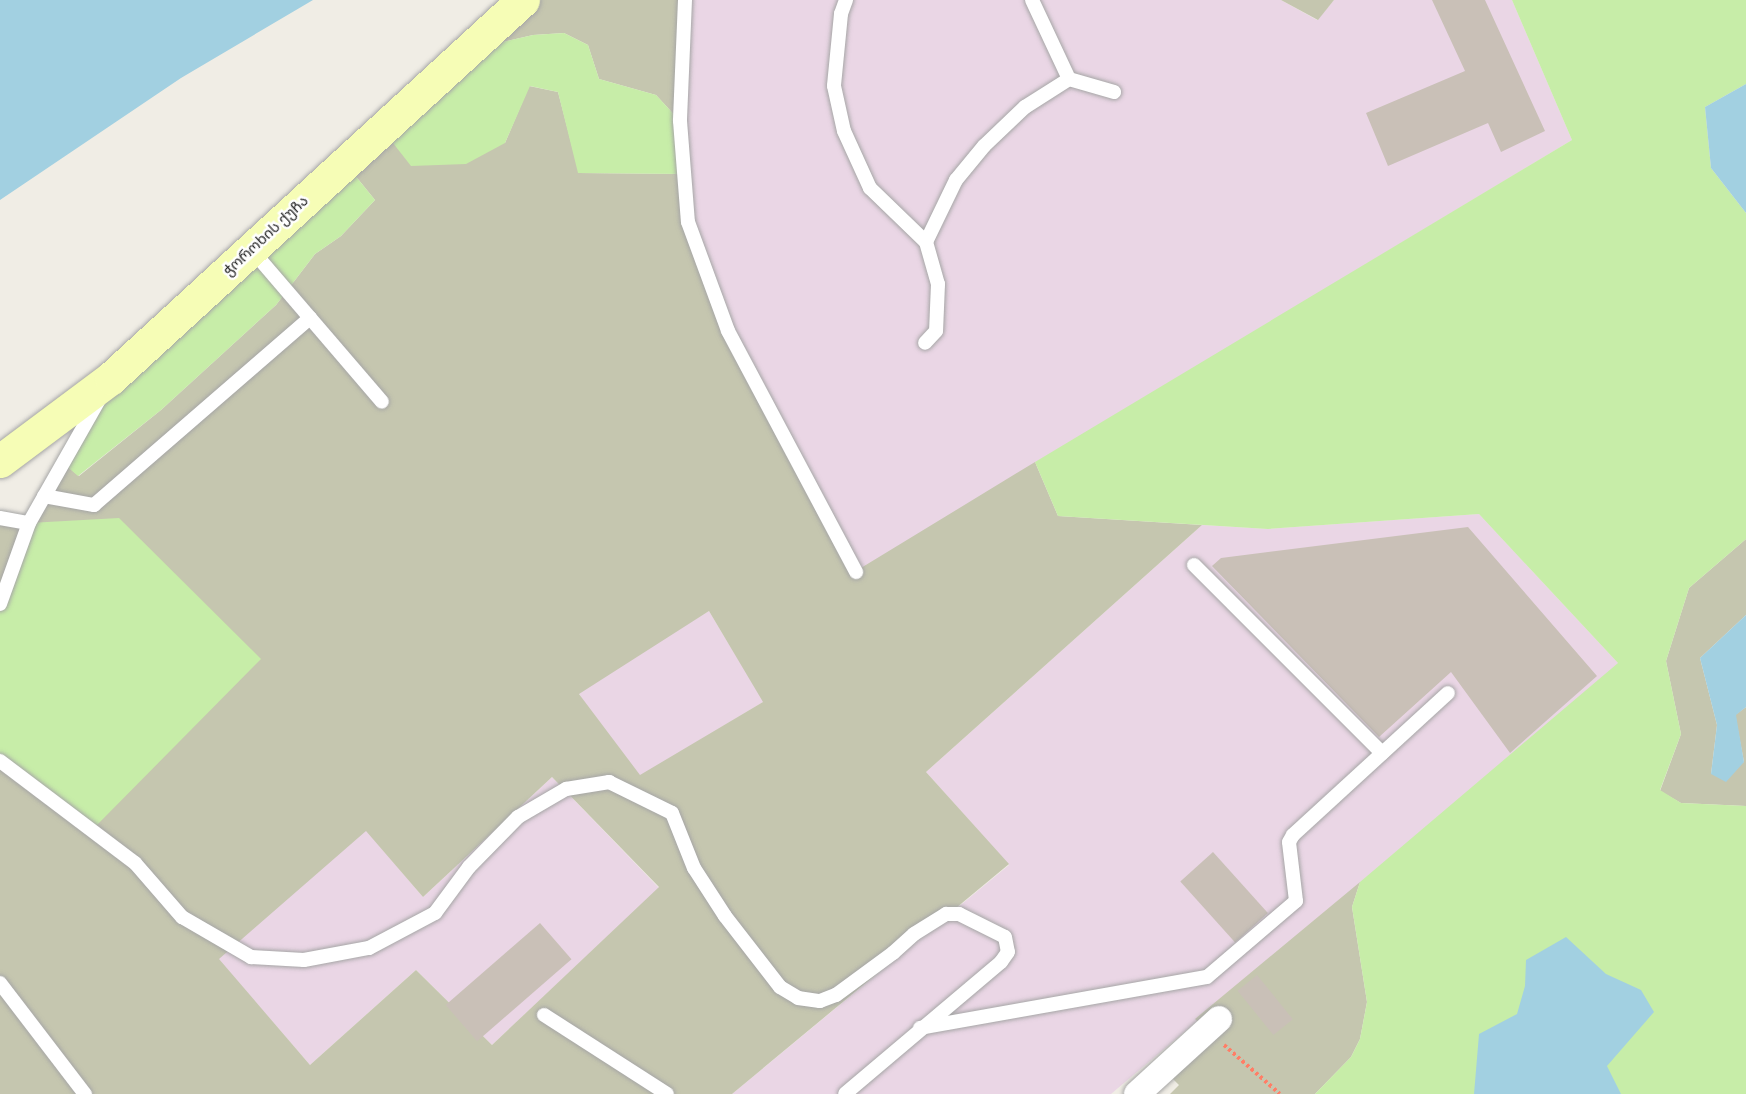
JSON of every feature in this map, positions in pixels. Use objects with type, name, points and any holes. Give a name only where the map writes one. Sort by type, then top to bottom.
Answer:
[{"type":"street","name":"ჭოროხის ქუჩა","points":[[0,461],[111,378],[523,0]]},
{"type":"street","points":[[1137,1094],[1213,1025]]},
{"type":"lane","points":[[685,0],[680,122],[688,222],[728,331],[856,572]]},
{"type":"lane","points":[[846,0],[834,86],[844,131],[870,188],[926,242],[938,284],[936,332],[925,343]]},
{"type":"lane","points":[[1032,0],[1069,79]]},
{"type":"lane","points":[[926,242],[956,180],[984,146],[1025,107],[1069,79],[1114,92]]},
{"type":"lane","points":[[251,249],[382,402]]},
{"type":"lane","points":[[44,496],[94,505],[310,318]]},
{"type":"lane","points":[[0,604],[29,523],[111,378]]},
{"type":"lane","points":[[0,518],[29,523]]},
{"type":"lane","points":[[1194,565],[1383,753]]},
{"type":"lane","points":[[918,1029],[1207,977],[1296,901],[1289,842],[1293,835],[1448,693]]},
{"type":"lane","points":[[0,761],[135,863],[182,917],[251,957],[304,960],[369,948],[435,913],[469,867],[518,816],[566,789],[609,782],[672,813],[694,868],[725,916],[780,987],[798,998],[820,1001],[836,994],[893,953],[914,933],[946,914],[959,914],[1005,937],[1008,952],[1001,962],[918,1029],[845,1094]]},
{"type":"lane","points":[[0,983],[85,1094]]},
{"type":"lane","points":[[544,1015],[667,1094]]},
{"type":"path","points":[[1213,1025],[1280,1094]]},
{"type":"shaded area","points":[[523,0],[685,0],[680,121],[656,95],[599,79],[588,45],[564,33],[533,35],[490,45]]},
{"type":"shaded area","points":[[685,0],[1281,0],[1317,20],[1334,0],[1512,0],[1572,140],[856,572],[728,331],[688,222]]},
{"type":"shaded area","points":[[1281,0],[1334,0],[1318,20]]},
{"type":"shaded area","points":[[529,86],[558,92],[579,173],[684,174],[688,222],[728,331],[856,571],[1035,462],[1058,516],[1202,525],[926,772],[1009,864],[732,1094],[0,1094],[0,518],[29,523],[63,463],[79,476],[161,410],[276,305],[315,254],[341,236],[375,200],[345,163],[382,129],[505,143]],"holes":[[[709,611],[763,702],[640,775],[579,694]],[[552,777],[659,887],[492,1045],[416,970],[310,1065],[219,959],[366,831],[423,897]]]},
{"type":"shaded area","points":[[1479,514],[1619,664],[1111,1094],[732,1094],[1009,865],[926,772],[1202,525],[1268,529]]},
{"type":"shaded area","points":[[1746,539],[1746,615],[1700,658],[1717,725],[1711,774],[1744,762],[1735,715],[1746,707],[1746,806],[1681,803],[1660,791],[1681,734],[1666,661],[1689,588]]},
{"type":"shaded area","points":[[709,611],[764,702],[632,781],[577,690]]},
{"type":"shaded area","points":[[552,777],[659,888],[492,1045],[416,970],[310,1065],[218,959],[366,830],[423,897]]},
{"type":"shaded area","points":[[1360,882],[1352,907],[1367,1002],[1360,1039],[1351,1057],[1315,1094],[1170,1094],[1179,1085],[1164,1070],[1207,1030],[1195,1019]]},
{"type":"green space","points":[[1512,0],[1746,0],[1746,84],[1705,107],[1711,168],[1746,213],[1746,539],[1689,588],[1666,661],[1681,734],[1660,790],[1681,803],[1746,806],[1746,1094],[1315,1094],[1351,1057],[1360,1039],[1367,1002],[1352,907],[1360,882],[1618,663],[1479,514],[1268,529],[1058,516],[1035,462],[1572,140]]},
{"type":"green space","points":[[564,33],[588,45],[599,79],[656,95],[680,121],[684,174],[578,173],[558,92],[530,86],[505,143],[466,164],[411,166],[382,129],[490,45],[533,35]]},
{"type":"green space","points":[[345,163],[375,200],[341,236],[315,254],[276,305],[161,410],[78,476],[63,463],[111,378]]},
{"type":"green space","points":[[119,518],[261,659],[92,830],[0,761],[0,604],[29,523]]},
{"type":"water","points":[[0,0],[313,0],[181,78],[0,200]]},
{"type":"water","points":[[1746,84],[1746,213],[1711,168],[1705,107]]},
{"type":"water","points":[[1746,615],[1746,707],[1736,715],[1744,762],[1726,782],[1711,774],[1717,725],[1700,658]]},
{"type":"water","points":[[1566,937],[1606,974],[1641,990],[1654,1012],[1607,1066],[1621,1094],[1474,1094],[1479,1034],[1517,1014],[1525,986],[1526,960]]},
{"type":"building","points":[[1432,0],[1485,0],[1545,131],[1501,152],[1488,123],[1388,166],[1366,113],[1465,71]]},
{"type":"building","points":[[1468,527],[1597,676],[1510,753],[1451,672],[1379,737],[1212,566],[1221,558]]},
{"type":"building","points":[[1213,852],[1268,913],[1235,942],[1180,881]]},
{"type":"building","points":[[540,923],[571,959],[477,1041],[446,1005]]},
{"type":"building","points":[[1257,975],[1293,1019],[1273,1035],[1238,991]]}]
